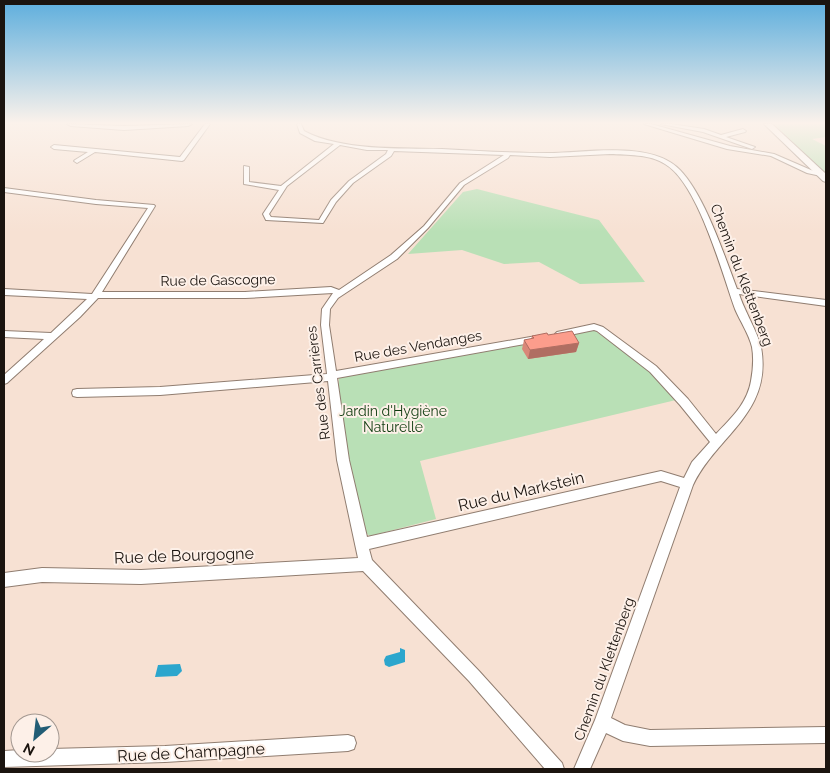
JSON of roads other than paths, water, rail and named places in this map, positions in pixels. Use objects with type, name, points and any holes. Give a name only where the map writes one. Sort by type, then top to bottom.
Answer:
[{"type":"street","points":[[315,160],[281,188],[278,198],[266,214],[268,219],[322,222],[333,201],[354,180],[381,160]]},
{"type":"street","name":"Rue des Carrières","points":[[501,160],[462,184],[426,227],[394,257],[331,300],[326,309],[325,325],[342,460],[366,564],[474,676],[556,769]]},
{"type":"street","name":"Chemin du Klettenberg","points":[[582,769],[602,722],[687,484],[696,466],[748,405],[754,393],[758,360],[754,340],[695,197],[678,169],[662,160]]},
{"type":"street","points":[[783,160],[825,178]]},
{"type":"street","points":[[806,160],[825,178]]},
{"type":"street","points":[[246,167],[246,183],[281,188]]},
{"type":"street","points":[[4,190],[96,202],[151,204],[150,210],[94,296],[4,380]]},
{"type":"street","name":"Rue de Gascogne","points":[[4,292],[94,296],[244,295],[331,290],[340,293]]},
{"type":"street","points":[[733,291],[826,303]]},
{"type":"street","name":"Rue des Vendanges","points":[[77,393],[160,392],[323,379],[594,328],[600,329],[653,369],[684,402],[717,443]]},
{"type":"street","points":[[4,334],[52,336]]},
{"type":"street","name":"Rue du Markstein","points":[[361,545],[661,476],[687,484]]},
{"type":"street","name":"Rue de Bourgogne","points":[[4,580],[42,575],[141,577],[366,564]]},
{"type":"street","points":[[602,722],[623,734],[650,738],[826,735]]},
{"type":"street","name":"Rue de Champagne","points":[[4,759],[165,754],[348,743]]},
{"type":"water","points":[[400,648],[405,650],[405,662],[389,667],[385,665],[384,660],[386,656],[400,652]]},
{"type":"water","points":[[180,664],[182,671],[177,676],[155,677],[158,665]]},
{"type":"park label","name":"Jardin d'Hygiène Naturelle","points":[[393,420]]}]
